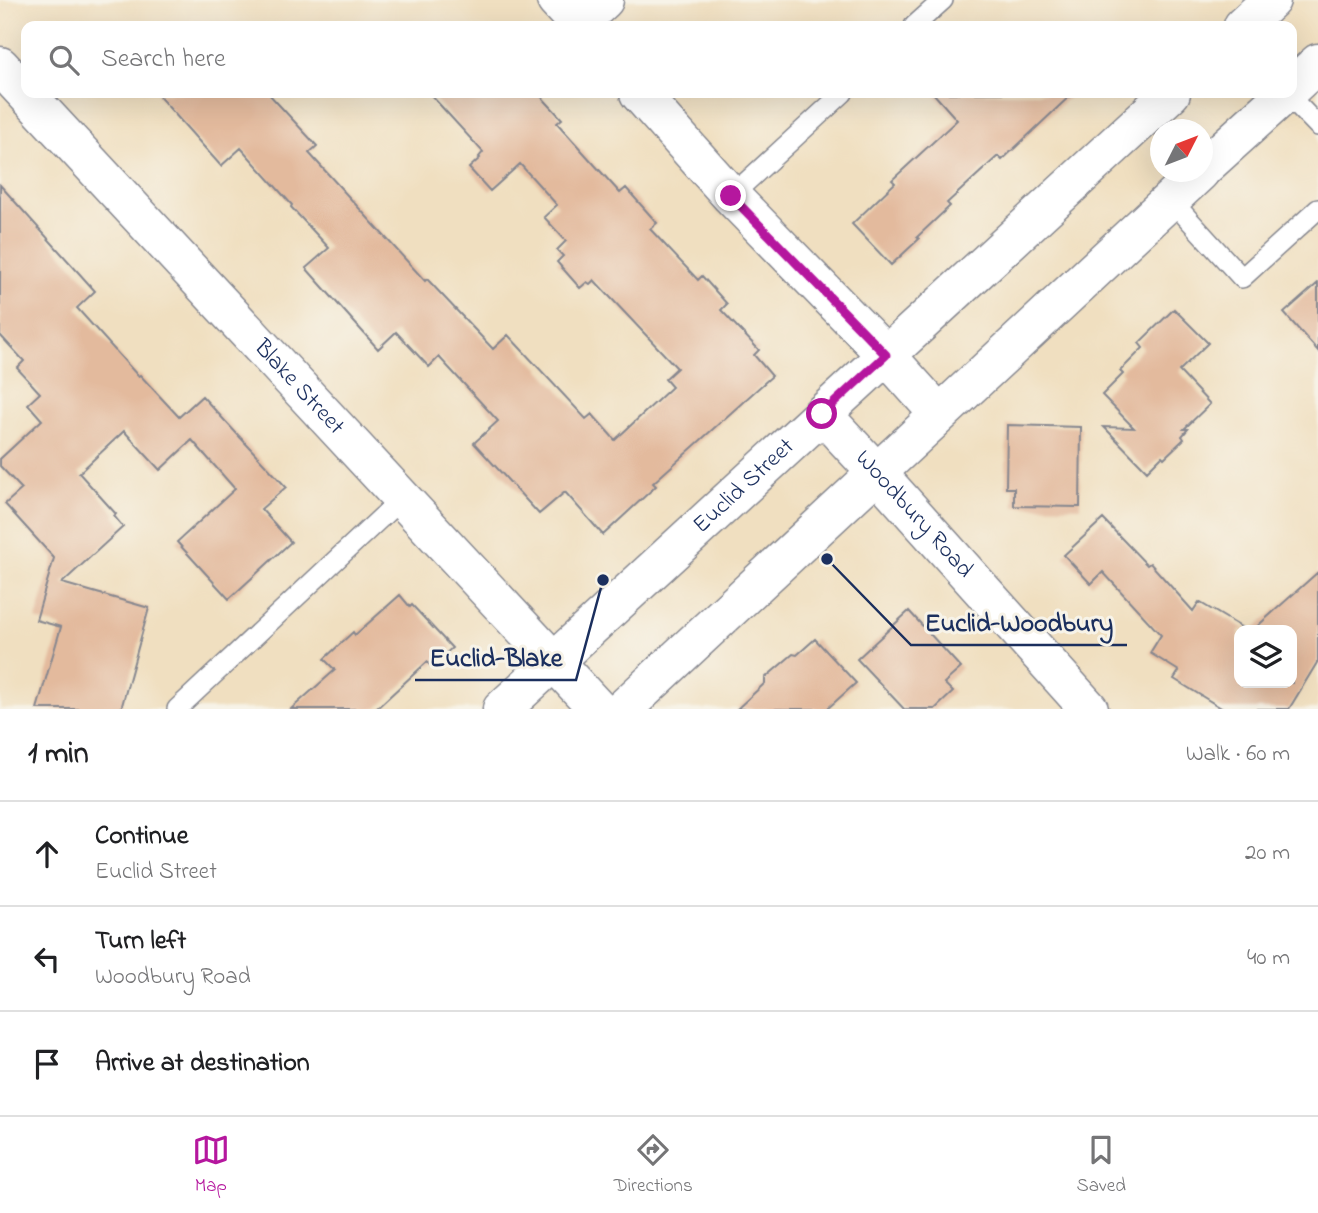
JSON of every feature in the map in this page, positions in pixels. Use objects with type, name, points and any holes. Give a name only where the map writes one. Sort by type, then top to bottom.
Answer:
[{"type":"main road","points":[[1248,21],[1271,0]]},
{"type":"main road","points":[[1297,82],[1318,63]]},
{"type":"main road","name":"Blake Street","points":[[0,66],[21,89]]},
{"type":"main road","name":"Blake Street","points":[[30,98],[598,709]]},
{"type":"main road","points":[[643,98],[731,196],[886,355],[939,414]]},
{"type":"main road","name":"Euclid Street","points":[[502,709],[1166,98]]},
{"type":"main road","points":[[1213,159],[1280,98]]},
{"type":"main road","points":[[623,709],[1189,182]]},
{"type":"main road","name":"Woodbury Road","points":[[822,414],[1089,709]]},
{"type":"lane","points":[[920,21],[943,0]]},
{"type":"lane","points":[[731,196],[838,98]]},
{"type":"lane","points":[[1291,98],[1318,126]]},
{"type":"lane","points":[[1170,200],[1242,278],[1318,209]]},
{"type":"lane","points":[[177,709],[402,498]]},
{"type":"building","points":[[160,98],[273,98],[317,146],[309,153],[425,281],[427,279],[493,349],[508,335],[586,419],[592,414],[615,440],[672,387],[665,379],[677,368],[594,280],[580,288],[557,262],[563,256],[557,250],[566,241],[544,217],[557,205],[520,164],[490,191],[469,168],[483,152],[434,98],[543,98],[562,119],[557,123],[620,193],[626,188],[657,223],[650,229],[698,280],[702,276],[727,304],[721,310],[759,350],[754,355],[772,376],[653,483],[656,486],[603,535],[565,492],[539,514],[474,443],[498,421],[439,357],[429,367],[396,332],[378,349],[306,268],[329,248],[241,148],[221,166]]},
{"type":"building","points":[[937,98],[1068,98],[1002,160],[998,156],[947,203],[950,206],[891,265],[852,224],[895,183],[892,180],[957,120]]},
{"type":"building","points":[[0,185],[95,291],[77,308],[138,376],[140,375],[179,417],[202,396],[286,487],[261,509],[291,542],[229,599],[177,542],[235,489],[192,440],[160,470],[124,431],[79,473],[116,514],[114,516],[123,527],[62,583],[149,608],[121,709],[37,709],[61,627],[36,620],[54,558],[5,504],[22,489],[0,466],[0,459],[42,420],[28,404],[40,393],[17,368],[24,361],[0,335]]},
{"type":"building","points":[[1318,283],[1318,351],[1284,313]]},
{"type":"building","points":[[1174,309],[1208,343],[1179,371],[1210,404],[1184,429],[1188,429],[1182,436],[1184,439],[1147,471],[1104,427],[1134,428],[1102,395],[1123,374],[1120,371],[1143,348],[1139,343]]},
{"type":"building","points":[[1007,425],[1081,427],[1080,507],[1014,506],[1014,488],[1006,488]]},
{"type":"building","points":[[1103,519],[1147,565],[1150,563],[1193,611],[1199,602],[1238,625],[1234,625],[1234,688],[1297,688],[1297,625],[1259,625],[1318,572],[1318,661],[1289,709],[1223,709],[1174,679],[1179,671],[1150,653],[1161,635],[1103,572],[1091,584],[1064,555]]},
{"type":"building","points":[[400,595],[452,648],[431,666],[427,662],[376,709],[291,709],[335,670],[324,659]]},
{"type":"building","points":[[909,611],[961,668],[944,683],[953,692],[935,709],[904,709],[857,659]]},
{"type":"building","points":[[815,639],[856,683],[827,709],[737,709],[765,683],[765,678]]},
{"type":"place","name":"Euclid-Woodbury","points":[[827,559]]},
{"type":"place","name":"Euclid-Blake","points":[[603,580]]},
{"type":"route","points":[[731,196],[886,355],[822,414]]}]
